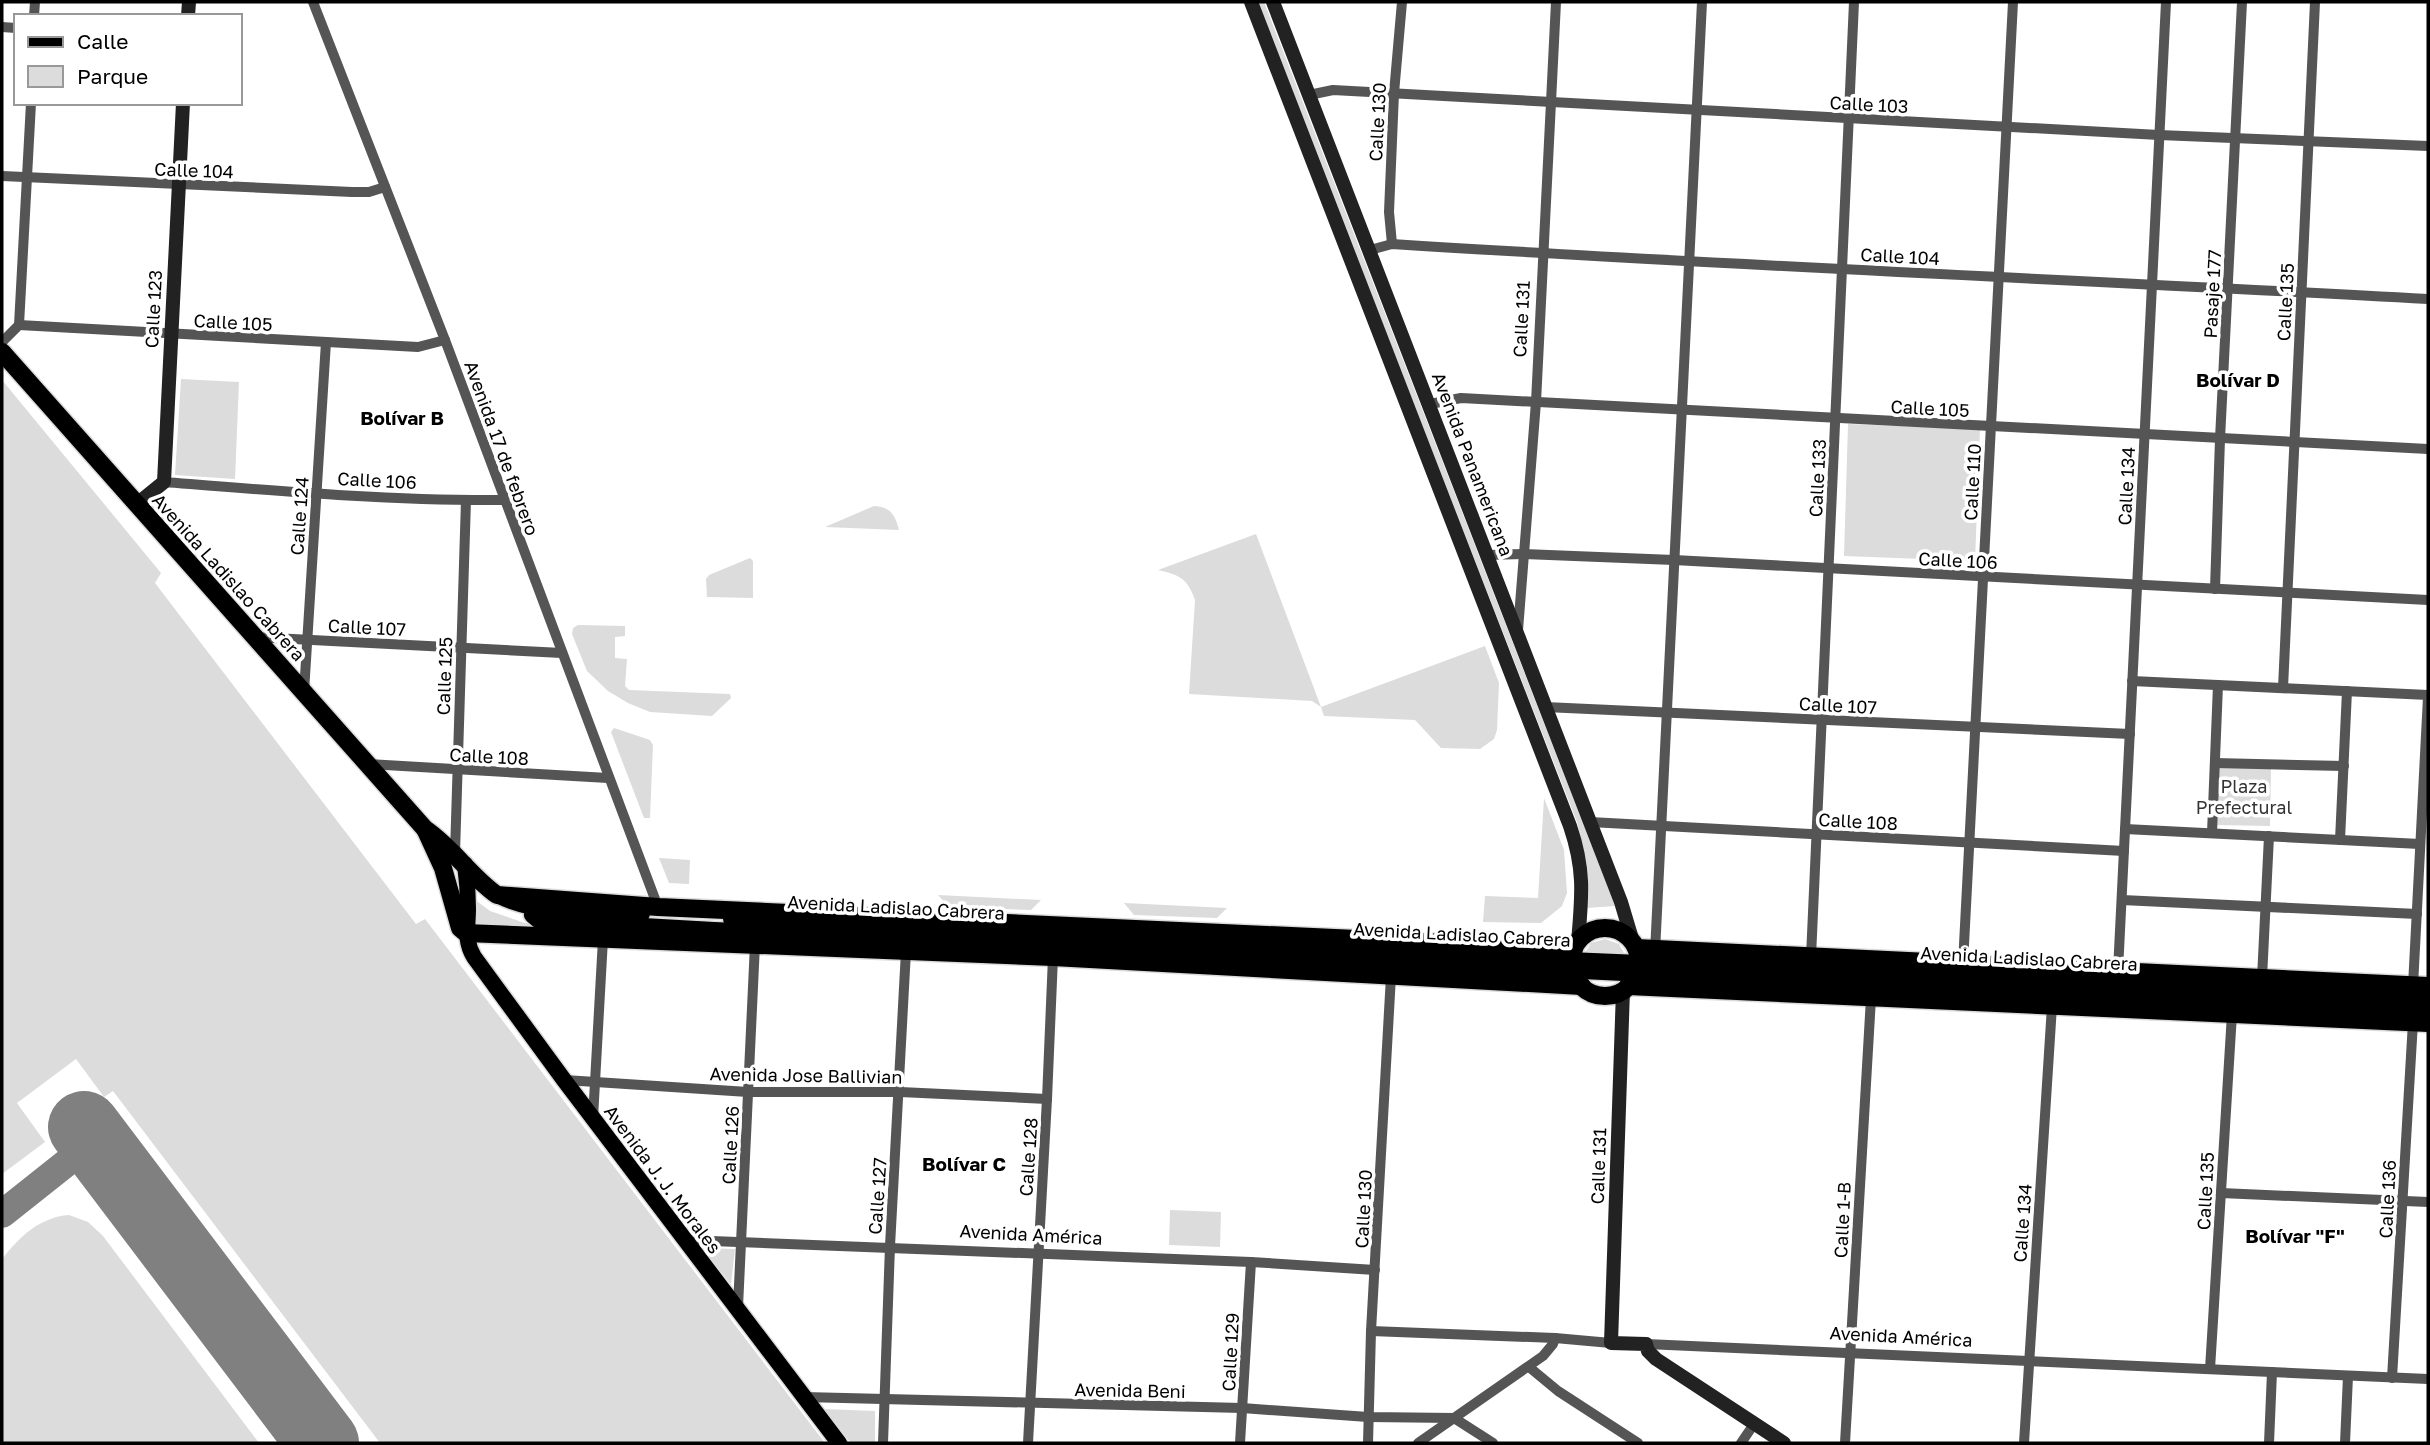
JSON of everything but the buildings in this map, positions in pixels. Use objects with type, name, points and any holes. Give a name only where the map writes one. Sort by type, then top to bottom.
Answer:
[{"type":"highway","name":"Avenida Ladislao Cabrera","points":[[2,352],[425,829],[497,895],[1575,962]]},
{"type":"highway","name":"Avenida Ladislao Cabrera","points":[[425,829],[443,868],[460,928],[466,933],[1052,957],[1391,976],[1575,962]]},
{"type":"highway","points":[[1609,928],[1622,933],[1641,968],[1606,996],[1589,992],[1575,962],[1595,929],[1609,928]]},
{"type":"highway","points":[[684,942],[714,930],[746,944]]},
{"type":"highway","name":"Avenida Ladislao Cabrera","points":[[1641,968],[1811,957],[2421,986]]},
{"type":"highway","name":"Avenida Ladislao Cabrera","points":[[1641,968],[1871,998],[2421,1023]]},
{"type":"main road","points":[[1251,2],[1577,847],[1582,875],[1575,962]]},
{"type":"main road","name":"Avenida Panamericana","points":[[1273,2],[1621,902],[1641,968]]},
{"type":"main road","name":"Calle 123","points":[[164,482],[183,105]]},
{"type":"main road","points":[[137,504],[164,482]]},
{"type":"main road","points":[[1517,687],[1534,680]]},
{"type":"main road","points":[[460,859],[468,913],[466,933]]},
{"type":"main road","name":"Avenida Ladislao Cabrera","points":[[497,895],[536,914],[714,930],[1575,962]]},
{"type":"main road","name":"Avenida Ladislao Cabrera","points":[[536,914],[1575,962],[1641,968],[2428,1011]]},
{"type":"main road","name":"Avenida J. J. Morales","points":[[466,933],[468,946],[474,957],[593,1119],[839,1443]]},
{"type":"main road","name":"Avenida Ladislao Cabrera","points":[[1641,968],[2428,997]]},
{"type":"main road","name":"Calle 131","points":[[1611,1343],[1641,968]]},
{"type":"main road","name":"Avenida América","points":[[1611,1343],[1646,1344]]},
{"type":"main road","points":[[1646,1344],[1648,1351],[1656,1359],[1784,1443]]},
{"type":"street","name":"Avenida 17 de febrero","points":[[313,2],[445,340],[658,907]]},
{"type":"street","name":"Calle 130","points":[[1392,244],[1389,212],[1394,93],[1402,2]]},
{"type":"street","name":"Calle 131","points":[[1518,638],[1544,254],[1556,2]]},
{"type":"street","points":[[1641,968],[1661,825],[1702,2]]},
{"type":"street","name":"Calle 133","points":[[1811,957],[1854,2]]},
{"type":"street","name":"Calle 110","points":[[1964,964],[2013,2]]},
{"type":"street","name":"Calle 134","points":[[2118,971],[2166,2]]},
{"type":"street","name":"Pasaje 177","points":[[2215,589],[2242,2]]},
{"type":"street","name":"Calle 135","points":[[2283,688],[2315,2]]},
{"type":"street","name":"Calle 103","points":[[1309,95],[1333,90],[2159,135],[2428,146]]},
{"type":"street","points":[[2,342],[19,325],[31,105]]},
{"type":"street","name":"Calle 104","points":[[2,176],[352,192],[369,192],[385,187]]},
{"type":"street","name":"Calle 104","points":[[1370,250],[1392,244],[2428,299]]},
{"type":"street","name":"Calle 105","points":[[19,325],[418,347],[445,340]]},
{"type":"street","name":"Calle 124","points":[[304,693],[326,342]]},
{"type":"street","name":"Calle 105","points":[[1430,404],[1461,398],[2428,449]]},
{"type":"street","name":"Calle 106","points":[[164,482],[317,494],[505,500]]},
{"type":"street","name":"Calle 125","points":[[460,859],[457,770],[466,500]]},
{"type":"street","name":"Calle 106","points":[[1487,555],[1523,554],[2137,583],[2428,600]]},
{"type":"street","name":"Calle 107","points":[[254,636],[562,653]]},
{"type":"street","points":[[2133,681],[2428,696],[2417,914],[2421,986]]},
{"type":"street","points":[[2212,833],[2218,685]]},
{"type":"street","points":[[2340,840],[2347,691]]},
{"type":"street","name":"Calle 107","points":[[1545,707],[2130,734]]},
{"type":"street","points":[[2215,763],[2344,766]]},
{"type":"street","name":"Calle 108","points":[[368,764],[608,778]]},
{"type":"street","name":"Calle 108","points":[[1590,821],[2124,851]]},
{"type":"street","points":[[2125,829],[2420,844]]},
{"type":"street","points":[[2262,978],[2269,836]]},
{"type":"street","points":[[2122,900],[2417,914]]},
{"type":"street","points":[[593,1119],[603,939]]},
{"type":"street","name":"Calle 126","points":[[738,1307],[748,1091],[746,944]]},
{"type":"street","name":"Calle 127","points":[[883,1443],[890,1246],[906,951]]},
{"type":"street","name":"Calle 128","points":[[1028,1443],[1048,1099],[1052,957]]},
{"type":"street","name":"Calle 130","points":[[1368,1443],[1371,1332],[1391,976]]},
{"type":"street","name":"Calle 1-B","points":[[1845,1443],[1871,998]]},
{"type":"street","name":"Calle 134","points":[[2024,1443],[2052,1006]]},
{"type":"street","name":"Calle 135","points":[[2210,1370],[2232,1014]]},
{"type":"street","name":"Calle 136","points":[[2392,1378],[2402,1201],[2421,1023]]},
{"type":"street","name":"Avenida Jose Ballivian","points":[[564,1080],[748,1091],[900,1092],[1048,1099]]},
{"type":"street","points":[[2221,1193],[2428,1202]]},
{"type":"street","name":"Avenida América","points":[[685,1240],[890,1246],[1375,1270]]},
{"type":"street","name":"Calle 129","points":[[1240,1443],[1251,1262]]},
{"type":"street","name":"Avenida América","points":[[1371,1332],[1555,1338],[1611,1343]]},
{"type":"street","points":[[1418,1443],[1529,1367],[1549,1350],[1555,1338]]},
{"type":"street","name":"Avenida América","points":[[1646,1344],[2428,1379]]},
{"type":"street","points":[[1529,1367],[1558,1391],[1638,1443]]},
{"type":"street","points":[[2269,1443],[2272,1372]]},
{"type":"street","points":[[2345,1443],[2348,1376]]},
{"type":"street","name":"Avenida Beni","points":[[804,1397],[1242,1408],[1368,1417],[1454,1418]]},
{"type":"street","points":[[1454,1418],[1493,1443]]},
{"type":"street","points":[[1741,1443],[1754,1424]]},
{"type":"green space","points":[[1257,2],[1264,2],[1615,906],[1587,908],[1587,866],[1577,822]]},
{"type":"green space","points":[[181,379],[239,382],[235,479],[175,475]]},
{"type":"green space","points":[[2,380],[161,573],[155,583],[416,924],[425,919],[825,1443],[380,1443],[113,1091],[104,1097],[76,1059],[17,1103],[45,1142],[2,1174]]},
{"type":"green space","points":[[1848,424],[1980,429],[1975,561],[1844,556]]},
{"type":"green space","points":[[874,506],[885,508],[891,513],[899,530],[825,527]]},
{"type":"green space","points":[[1256,534],[1321,707],[1312,701],[1189,694],[1195,600],[1182,579],[1158,570]]},
{"type":"green space","points":[[750,558],[753,561],[753,598],[707,597],[706,579],[709,575]]},
{"type":"green space","points":[[578,625],[625,626],[625,636],[615,637],[615,658],[627,659],[625,686],[629,690],[730,694],[731,698],[712,716],[650,712],[628,703],[608,691],[587,671],[572,634],[573,628]]},
{"type":"green space","points":[[1485,646],[1499,683],[1497,730],[1494,739],[1480,749],[1441,748],[1415,720],[1324,716],[1321,707]]},
{"type":"green space","points":[[614,728],[650,740],[653,745],[650,818],[644,818],[611,732]]},
{"type":"green space","name":"Plaza Prefectural","points":[[2219,767],[2271,769],[2270,826],[2217,825]]},
{"type":"green space","points":[[1544,798],[1564,850],[1567,893],[1562,906],[1541,923],[1483,922],[1485,896],[1538,898]]},
{"type":"green space","points":[[659,858],[690,860],[689,884],[669,883]]},
{"type":"green space","points":[[938,895],[1041,900],[1031,910],[949,907]]},
{"type":"green space","points":[[474,899],[490,911],[525,923],[693,935],[486,927],[476,923]]},
{"type":"green space","points":[[1124,903],[1227,908],[1217,918],[1134,915]]},
{"type":"green space","points":[[1605,939],[1619,944],[1626,957],[1583,956],[1591,943]]},
{"type":"green space","points":[[1170,1210],[1221,1212],[1220,1247],[1169,1245]]},
{"type":"green space","points":[[69,1215],[88,1222],[103,1236],[259,1443],[2,1443],[2,1259],[16,1243],[40,1224]]},
{"type":"green space","points":[[702,1248],[735,1249],[731,1284]]},
{"type":"green space","points":[[824,1409],[875,1411],[875,1443],[851,1443]]},
{"type":"taxiway","points":[[2,1214],[94,1141]]},
{"type":"runway","points":[[84,1127],[323,1443]]},
{"type":"district","name":"Bolívar D","points":[[2238,379]]},
{"type":"district","name":"Bolívar B","points":[[402,417]]},
{"type":"district","name":"Bolívar C","points":[[964,1163]]},
{"type":"district","name":"Bolívar \"F\"","points":[[2295,1235]]}]
